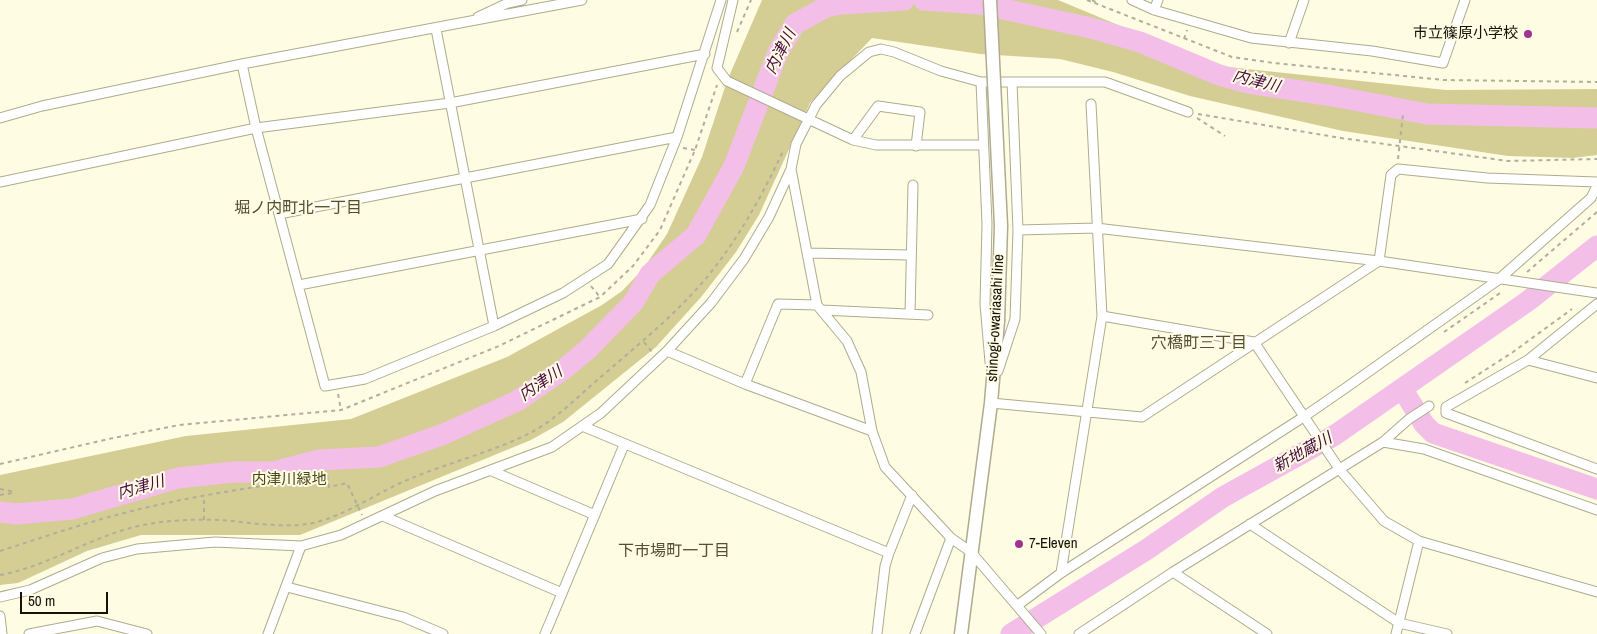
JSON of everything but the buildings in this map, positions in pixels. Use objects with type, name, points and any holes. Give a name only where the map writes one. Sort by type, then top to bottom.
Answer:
[{"type":"main road","name":"shinogi-owariasahi line","points":[[961,634],[991,403],[998,321],[1001,226],[990,0]]},
{"type":"street","points":[[464,23],[508,3],[522,0]]},
{"type":"street","points":[[0,118],[42,106],[242,64],[582,0]]},
{"type":"street","points":[[242,64],[256,128],[325,386],[365,379],[494,326],[563,293],[608,264],[642,219],[650,205],[705,54],[721,0]]},
{"type":"street","points":[[734,0],[717,68],[727,81],[853,140],[876,145],[983,145]]},
{"type":"street","points":[[1132,0],[1154,10],[1251,38],[1372,52],[1444,63],[1464,0]]},
{"type":"street","points":[[1154,10],[1158,0]]},
{"type":"street","points":[[1289,42],[1304,0]]},
{"type":"street","points":[[436,29],[494,326]]},
{"type":"street","points":[[0,596],[30,590],[102,558],[137,549],[215,542],[301,546],[340,535],[434,491],[552,448],[601,413],[667,351],[711,303],[744,259],[769,218],[791,169],[804,118],[840,76],[870,52],[880,49],[981,82],[1105,82],[1188,112]]},
{"type":"street","points":[[0,182],[256,128],[450,103],[705,54]]},
{"type":"street","points":[[981,82],[987,224],[985,304],[992,388]]},
{"type":"street","points":[[992,388],[1015,319],[1018,230],[1012,82]]},
{"type":"street","points":[[1061,573],[1102,316],[1091,104]]},
{"type":"street","points":[[853,140],[878,106],[920,112],[916,146]]},
{"type":"street","points":[[279,214],[464,176],[676,137]]},
{"type":"street","points":[[791,169],[820,308],[847,341],[861,372],[872,431],[885,468],[951,538],[971,552],[1041,634]]},
{"type":"street","points":[[991,403],[1142,417],[1379,261],[1391,175],[1398,169],[1487,178],[1597,184],[1590,198],[1498,280],[1307,419],[1061,573],[1020,608]]},
{"type":"street","points":[[910,313],[913,185]]},
{"type":"street","points":[[299,286],[642,219]]},
{"type":"street","points":[[1018,230],[1096,228],[1379,261],[1498,280],[1597,293]]},
{"type":"street","points":[[807,252],[910,255]]},
{"type":"street","points":[[745,384],[778,304],[928,315]]},
{"type":"street","points":[[1597,304],[1528,360],[1446,407],[1446,413],[1597,469]]},
{"type":"street","points":[[1102,316],[1254,342],[1338,467],[1384,521],[1419,541],[1597,592]]},
{"type":"street","points":[[667,351],[745,384],[872,431]]},
{"type":"street","points":[[1528,360],[1597,378]]},
{"type":"street","points":[[1078,634],[1338,467],[1383,442],[1409,419],[1429,406]]},
{"type":"street","points":[[582,426],[624,445],[889,553]]},
{"type":"street","points":[[1383,442],[1424,449],[1597,510]]},
{"type":"street","points":[[545,634],[624,445]]},
{"type":"street","points":[[492,471],[595,515]]},
{"type":"street","points":[[879,634],[889,553],[912,495]]},
{"type":"street","points":[[383,516],[562,593]]},
{"type":"street","points":[[1250,524],[1399,623],[1447,634]]},
{"type":"street","points":[[915,634],[951,538]]},
{"type":"street","points":[[1396,634],[1419,541]]},
{"type":"street","points":[[268,634],[301,546]]},
{"type":"street","points":[[1173,572],[1267,634]]},
{"type":"street","points":[[287,587],[403,617],[443,634]]},
{"type":"street","points":[[0,616],[2,634]]},
{"type":"street","points":[[29,634],[96,622],[147,634]]},
{"type":"path","points":[[734,40],[751,0]]},
{"type":"path","points":[[1087,0],[1184,40],[1240,58],[1444,80],[1597,82]]},
{"type":"path","points":[[1092,0],[1103,6]]},
{"type":"path","points":[[0,464],[179,425],[341,410],[499,346],[600,296],[618,282],[633,266],[660,230],[695,150],[721,73]]},
{"type":"path","points":[[1188,112],[1226,136]]},
{"type":"path","points":[[1188,112],[1399,146],[1508,161],[1597,159]]},
{"type":"path","points":[[1398,169],[1403,114]]},
{"type":"path","points":[[0,575],[14,572],[85,543],[141,525],[204,520],[298,525],[340,514],[412,478],[531,432],[552,418],[643,341],[690,297],[712,271],[768,184],[788,143]]},
{"type":"path","points":[[1535,264],[1597,212]]},
{"type":"path","points":[[1462,384],[1513,352],[1569,312]]},
{"type":"path","points":[[643,341],[658,360]]},
{"type":"path","points":[[336,384],[341,410]]},
{"type":"path","points":[[0,551],[77,526],[132,511],[204,496],[327,476],[329,488],[347,483],[357,505]]},
{"type":"path","points":[[0,489],[15,492],[0,495]]},
{"type":"path","points":[[204,496],[204,520]]},
{"type":"green space","name":"内津川緑地","points":[[762,0],[1058,0],[1188,54],[1228,67],[1446,90],[1597,89],[1597,155],[1573,158],[1508,156],[1343,131],[1190,96],[1113,72],[1060,59],[980,54],[872,38],[810,103],[759,215],[736,252],[702,296],[656,347],[563,422],[531,440],[300,535],[141,535],[87,551],[18,583],[0,585],[0,475],[186,436],[351,419],[507,357],[602,305],[622,291],[643,269],[667,234],[702,157],[727,81]]},
{"type":"waterway","name":"内津川","points":[[0,512],[16,514],[72,509],[178,478],[233,472],[274,472],[319,460],[379,457],[444,434],[517,401],[564,369],[587,350],[633,303],[650,274],[696,235],[734,166],[778,52],[795,24],[826,7],[841,4],[904,0]]},
{"type":"waterway","name":"内津川","points":[[924,0],[980,4],[1091,28],[1140,42],[1219,75],[1249,83],[1333,96],[1427,114],[1597,118]]},
{"type":"waterway","name":"新地蔵川","points":[[1011,634],[1146,550],[1223,497],[1335,435],[1528,301],[1597,246]]},
{"type":"waterway","name":"新地蔵川","points":[[1403,390],[1424,424],[1433,433],[1597,489]]},
{"type":"place","name":"市立篠原小学校","points":[[1528,34]]},
{"type":"place","name":"7-Eleven","points":[[1019,544]]},
{"type":"district","name":"堀ノ内町北一丁目","points":[[298,209]]},
{"type":"district","name":"穴橋町三丁目","points":[[1199,344]]},
{"type":"district","name":"下市場町一丁目","points":[[674,552]]}]
